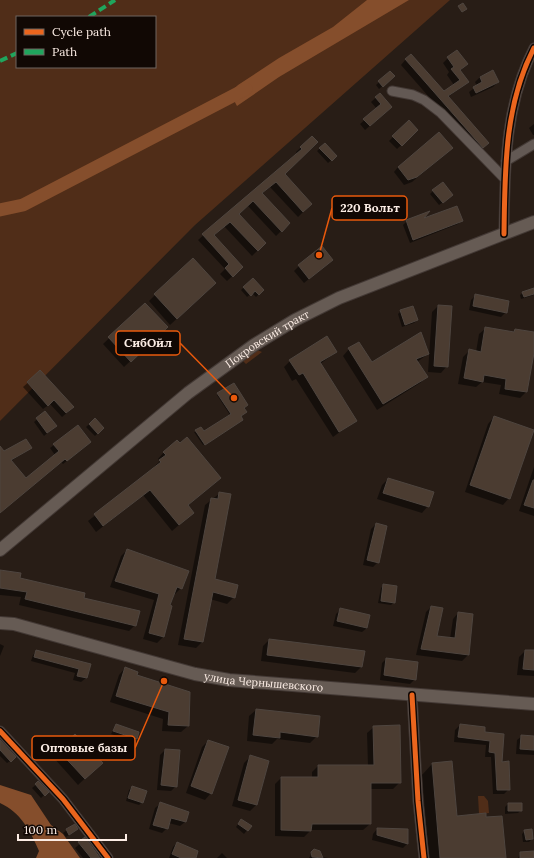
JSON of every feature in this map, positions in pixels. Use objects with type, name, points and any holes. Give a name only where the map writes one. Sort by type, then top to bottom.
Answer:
[{"type":"main road","name":"Покровский тракт","points":[[0,550],[188,393],[254,345],[295,320],[339,298],[534,222]]},
{"type":"main road","points":[[0,615],[14,624]]},
{"type":"main road","name":"улица Чернышевского","points":[[0,622],[14,624],[212,678],[250,683],[534,704]]},
{"type":"street","points":[[504,234],[508,134],[516,94],[524,68],[534,48]]},
{"type":"street","points":[[392,91],[418,97],[441,113],[505,180]]},
{"type":"street","points":[[506,162],[534,144]]},
{"type":"street","points":[[412,695],[418,800],[424,858]]},
{"type":"street","points":[[0,731],[63,799],[108,858]]},
{"type":"shaded area","points":[[0,0],[450,0],[195,225],[0,421]]},
{"type":"shaded area","points":[[367,0],[409,0],[279,77],[237,106],[230,93],[238,85],[279,58],[333,27]]},
{"type":"shaded area","points":[[257,350],[262,352],[246,364],[243,361]]},
{"type":"shaded area","points":[[0,785],[31,795],[51,825],[63,834],[80,858],[36,858],[39,851],[28,829],[14,812],[0,803]]},
{"type":"shaded area","points":[[478,796],[484,796],[488,801],[489,813],[479,814]]},
{"type":"building","points":[[463,3],[467,9],[462,12],[458,6]]},
{"type":"building","points":[[457,50],[468,64],[460,70],[469,82],[448,96],[489,143],[483,148],[405,59],[411,54],[444,91],[460,80],[451,69],[454,67],[447,57]]},
{"type":"building","points":[[493,70],[499,82],[476,93],[473,87],[482,82],[480,77]]},
{"type":"building","points":[[390,71],[395,76],[383,87],[378,81]]},
{"type":"building","points":[[380,93],[392,107],[370,126],[363,119],[381,104],[375,97]]},
{"type":"building","points":[[409,120],[418,130],[402,146],[392,136]]},
{"type":"building","points":[[439,132],[453,148],[417,177],[408,180],[398,167]]},
{"type":"building","points":[[312,136],[318,142],[285,174],[312,204],[303,212],[276,182],[262,193],[290,223],[282,232],[253,201],[239,214],[266,243],[258,251],[230,222],[214,235],[243,267],[233,277],[225,268],[229,264],[202,234],[302,149],[300,147]]},
{"type":"building","points":[[325,143],[337,156],[332,161],[319,148]]},
{"type":"building","points":[[443,182],[453,195],[443,203],[432,190]]},
{"type":"building","points":[[457,206],[463,221],[413,240],[406,220],[430,211],[424,218]]},
{"type":"building","points":[[322,246],[333,260],[309,279],[298,265]]},
{"type":"building","points":[[193,258],[216,283],[177,319],[154,294]]},
{"type":"building","points":[[253,278],[264,290],[259,295],[255,291],[251,296],[243,287]]},
{"type":"building","points":[[534,288],[534,294],[524,297],[522,292]]},
{"type":"building","points":[[475,294],[509,301],[507,313],[473,306]]},
{"type":"building","points":[[145,303],[168,327],[131,362],[108,337]]},
{"type":"building","points":[[438,305],[452,306],[448,367],[434,366]]},
{"type":"building","points":[[413,306],[418,320],[405,325],[400,310]]},
{"type":"building","points":[[485,327],[514,332],[515,329],[534,332],[534,353],[527,392],[505,389],[506,379],[484,375],[483,382],[464,378],[469,349],[481,352]]},
{"type":"building","points":[[421,332],[429,354],[416,359],[428,377],[383,404],[348,348],[359,342],[372,362]]},
{"type":"building","points":[[327,336],[337,352],[320,362],[357,421],[339,432],[303,373],[299,375],[289,360]]},
{"type":"building","points":[[40,370],[74,407],[66,413],[54,400],[48,406],[27,382]]},
{"type":"building","points":[[234,383],[248,405],[244,408],[247,412],[241,416],[243,420],[205,445],[195,430],[201,427],[204,431],[231,414],[217,393]]},
{"type":"building","points":[[45,411],[57,426],[47,433],[36,418]]},
{"type":"building","points":[[494,416],[534,430],[510,499],[470,485]]},
{"type":"building","points":[[95,418],[104,428],[98,434],[89,424]]},
{"type":"building","points":[[78,425],[91,442],[67,461],[65,459],[0,513],[0,446],[4,451],[26,439],[32,448],[11,460],[26,478],[59,451],[53,444]]},
{"type":"building","points":[[187,437],[221,478],[188,505],[194,513],[179,525],[150,490],[103,526],[94,514],[161,462],[159,460],[166,455],[163,452],[177,440],[180,443]]},
{"type":"building","points":[[388,478],[434,492],[429,507],[383,493]]},
{"type":"building","points":[[534,480],[534,508],[524,505]]},
{"type":"building","points":[[219,492],[231,494],[215,579],[238,585],[235,598],[213,592],[203,642],[184,639],[211,498],[218,499]]},
{"type":"building","points":[[376,523],[387,526],[379,563],[367,560]]},
{"type":"building","points":[[127,549],[189,571],[182,589],[177,587],[170,605],[172,606],[164,637],[149,633],[159,594],[115,581]]},
{"type":"building","points":[[0,570],[21,573],[20,578],[85,593],[84,598],[140,611],[136,626],[25,599],[27,592],[0,588]]},
{"type":"building","points":[[383,584],[397,586],[395,603],[381,601]]},
{"type":"building","points":[[431,606],[443,608],[437,636],[455,638],[458,612],[473,614],[469,655],[421,649]]},
{"type":"building","points":[[340,608],[370,615],[367,628],[337,621]]},
{"type":"building","points":[[269,639],[365,651],[362,667],[267,655]]},
{"type":"building","points":[[36,650],[91,664],[87,678],[77,676],[79,669],[34,657]]},
{"type":"building","points":[[525,650],[534,650],[534,670],[523,669]]},
{"type":"building","points":[[386,658],[418,662],[416,680],[384,675]]},
{"type":"building","points":[[125,667],[138,672],[137,675],[190,692],[189,726],[168,725],[169,712],[116,696]]},
{"type":"building","points":[[256,709],[320,716],[318,737],[280,732],[280,738],[253,735]]},
{"type":"building","points":[[116,724],[139,732],[137,739],[113,731]]},
{"type":"building","points":[[460,724],[485,727],[485,732],[504,734],[502,762],[509,761],[510,790],[497,790],[495,753],[489,752],[490,741],[458,737]]},
{"type":"building","points":[[400,725],[401,783],[371,783],[371,824],[312,824],[311,831],[281,830],[281,777],[318,777],[318,765],[374,765],[373,726]]},
{"type":"building","points":[[75,734],[103,763],[85,779],[58,750]]},
{"type":"building","points":[[521,735],[534,736],[534,750],[520,749]]},
{"type":"building","points":[[0,740],[16,757],[11,762],[0,750]]},
{"type":"building","points":[[208,740],[229,747],[212,794],[191,786]]},
{"type":"building","points":[[165,749],[180,750],[177,787],[161,785]]},
{"type":"building","points":[[250,755],[269,761],[257,805],[238,800]]},
{"type":"building","points":[[452,761],[457,816],[486,813],[486,817],[502,816],[506,858],[440,858],[432,763]]},
{"type":"building","points":[[38,781],[49,792],[45,796],[35,784]]},
{"type":"building","points":[[132,786],[147,791],[143,803],[128,798]]},
{"type":"building","points":[[160,802],[189,812],[186,822],[171,818],[168,829],[153,825]]},
{"type":"building","points":[[508,803],[522,803],[522,811],[508,811]]},
{"type":"building","points":[[241,819],[252,826],[248,831],[238,824]]},
{"type":"building","points":[[75,824],[78,829],[69,835],[66,829]]},
{"type":"building","points":[[377,828],[408,829],[408,844],[377,835]]},
{"type":"building","points":[[532,829],[533,839],[526,840],[524,830]]},
{"type":"building","points":[[85,837],[100,858],[91,858],[78,842]]},
{"type":"building","points":[[177,842],[198,851],[196,858],[181,858],[172,854]]},
{"type":"building","points":[[314,849],[320,851],[323,858],[312,857],[311,852]]},
{"type":"building","points":[[534,851],[534,858],[520,858],[520,852]]},
{"type":"waterway","points":[[0,210],[23,205],[246,89]]},
{"type":"marked path","points":[[91,16],[115,0]]},
{"type":"marked path","points":[[0,61],[16,53]]},
{"type":"cycle path","points":[[504,234],[508,139],[517,93],[524,70],[534,48]]},
{"type":"cycle path","points":[[412,695],[418,801],[424,858]]},
{"type":"cycle path","points":[[0,731],[63,799],[108,858]]},
{"type":"place","name":"220 Вольт","points":[[319,255]]},
{"type":"place","name":"СибОйл","points":[[234,398]]},
{"type":"place","name":"Оптовые базы","points":[[164,681]]}]
